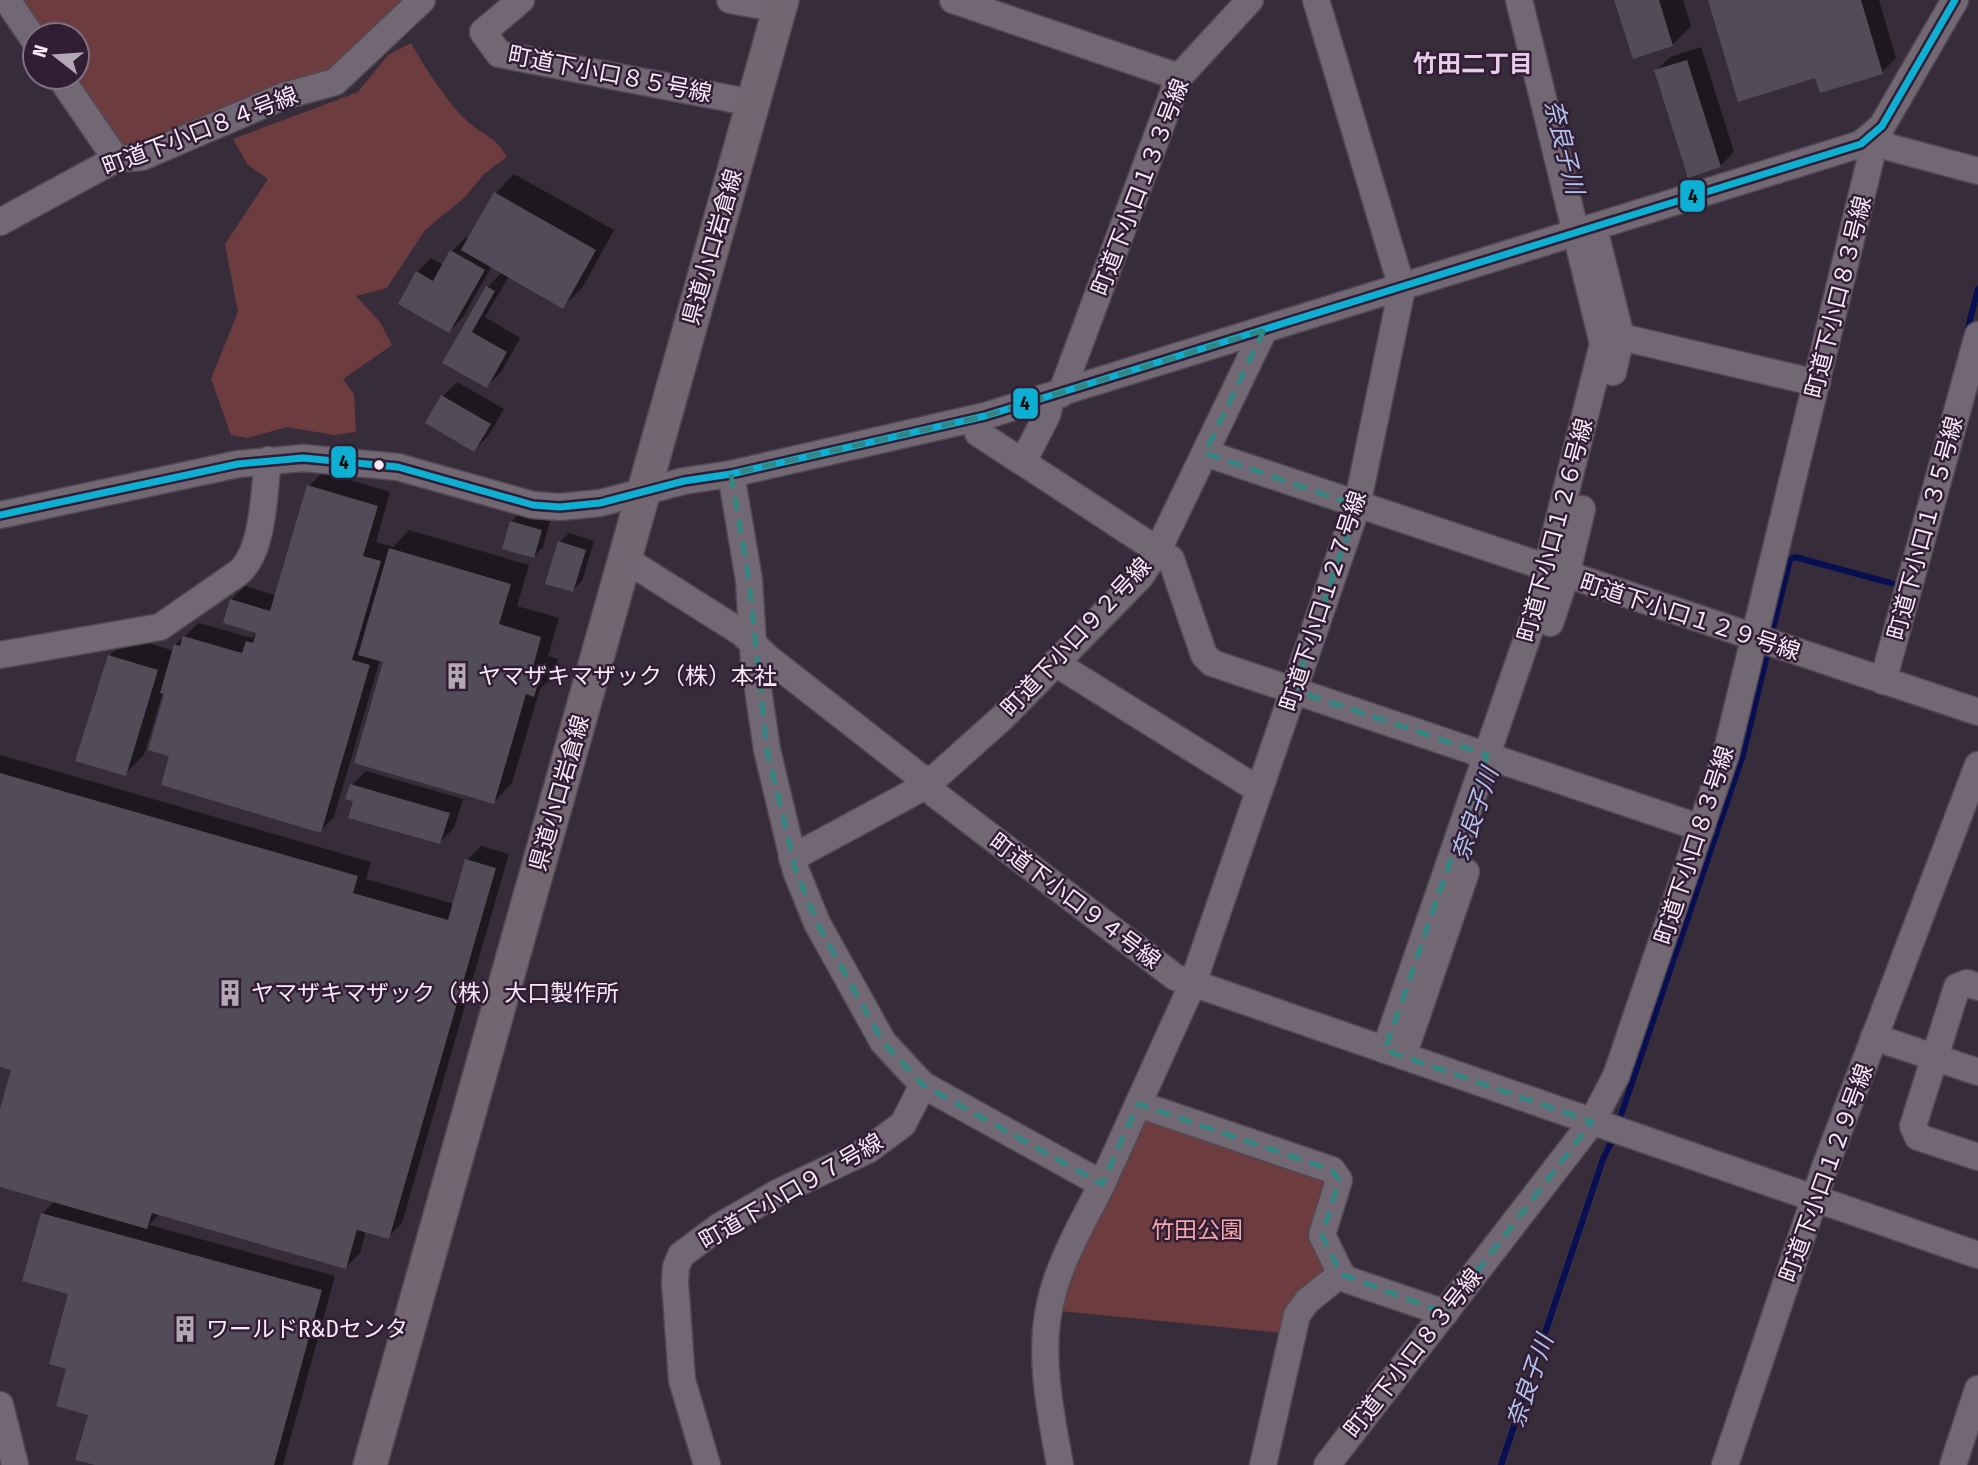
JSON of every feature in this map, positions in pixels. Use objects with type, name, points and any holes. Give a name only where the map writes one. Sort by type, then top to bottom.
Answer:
[{"type":"main road","name":"県道小口岩倉線","points":[[370,1465],[781,5]]},
{"type":"street","points":[[7,0],[21,21]]},
{"type":"street","name":"町道下小口８４号線","points":[[0,222],[116,159],[142,157],[284,96],[335,82],[422,0]]},
{"type":"street","name":"町道下小口８５号線","points":[[521,0],[483,32],[499,54],[753,103]]},
{"type":"street","points":[[730,0],[781,5]]},
{"type":"street","points":[[953,0],[1180,76]]},
{"type":"street","name":"町道下小口１３３号線","points":[[1023,462],[1057,395],[1180,76],[1250,0]]},
{"type":"street","name":"町道下小口１２７号線","points":[[1060,1465],[1046,1363],[1048,1310],[1062,1264],[1102,1184],[1193,983],[1357,506],[1402,288],[1316,0]]},
{"type":"street","name":"町道下小口１２６号線","points":[[1518,0],[1585,230],[1603,344],[1557,573]]},
{"type":"street","points":[[0,515],[268,460],[323,458],[380,464],[549,506],[600,503],[975,419],[1835,154],[1869,139],[1892,109],[1955,0]]},
{"type":"street","points":[[70,91],[116,159]]},
{"type":"street","points":[[1869,139],[1978,172]]},
{"type":"street","name":"町道下小口８３号線","points":[[1337,1461],[1445,1313],[1592,1122],[1616,1076],[1726,754],[1871,157],[1869,139]]},
{"type":"street","points":[[1394,1053],[1557,573],[1621,337],[1585,230]]},
{"type":"street","name":"町道下小口９２号線","points":[[792,858],[825,843],[927,785],[1003,717],[1140,577],[1158,550],[1264,330]]},
{"type":"street","name":"町道下小口１３５号線","points":[[1883,681],[1978,335]]},
{"type":"street","points":[[1621,337],[1817,383]]},
{"type":"street","points":[[975,419],[978,433],[1171,559],[1204,655],[1212,663],[1701,828]]},
{"type":"street","name":"町道下小口１２９号線","points":[[1205,453],[1978,712]]},
{"type":"street","points":[[0,655],[160,627],[238,573],[245,566],[260,528],[268,460]]},
{"type":"street","points":[[731,474],[750,580],[753,644],[767,750],[792,858],[817,923],[883,1042],[923,1085],[1102,1184]]},
{"type":"street","name":"町道下小口９４号線","points":[[625,559],[742,633],[936,795],[1175,977],[1978,1255]]},
{"type":"street","points":[[1055,663],[1259,790]]},
{"type":"street","name":"町道下小口１２９号線","points":[[1725,1465],[1814,1199],[1978,765]]},
{"type":"street","points":[[1978,987],[1967,984],[1957,987],[1913,1126],[1918,1137],[1978,1157]]},
{"type":"street","points":[[1874,1037],[1978,1072]]},
{"type":"street","name":"町道下小口９７号線","points":[[708,1465],[682,1380],[675,1282],[676,1266],[681,1255],[720,1226],[779,1192],[868,1150],[903,1124],[923,1085]]},
{"type":"street","points":[[1138,1104],[1332,1170],[1339,1180],[1322,1235],[1341,1274],[1348,1280],[1445,1313]]},
{"type":"street","points":[[1263,1465],[1297,1315],[1307,1301],[1341,1274]]},
{"type":"street","points":[[1953,1465],[1978,1389]]},
{"type":"street","points":[[0,1405],[15,1465]]},
{"type":"highlighted area","points":[[1264,330],[1205,453],[1357,506],[1294,690],[1487,755],[1385,1050],[1592,1122],[1445,1313],[1341,1274],[1322,1235],[1339,1180],[1332,1170],[1138,1104],[1102,1184],[923,1085],[883,1042],[817,923],[796,871],[767,750],[749,580],[731,474],[985,416]]},
{"type":"green space","points":[[19,0],[416,0],[333,79],[141,152],[119,146],[81,91],[91,91],[91,21],[33,21]]},
{"type":"green space","points":[[411,43],[452,104],[466,120],[498,144],[507,157],[485,173],[464,198],[425,230],[387,288],[356,296],[380,322],[392,345],[343,379],[354,394],[356,432],[334,435],[287,427],[247,438],[231,435],[211,379],[238,312],[225,244],[268,179],[248,165],[233,139],[358,92],[388,55]]},
{"type":"green space","name":"竹田公園","points":[[1143,1118],[1328,1176],[1330,1265],[1283,1333],[1060,1311],[1067,1286]]},
{"type":"building","points":[[1614,0],[1659,0],[1673,46],[1633,59]]},
{"type":"building","points":[[1708,0],[1861,0],[1883,74],[1820,93],[1815,78],[1738,102]]},
{"type":"building","points":[[1687,60],[1721,167],[1688,178],[1654,70]]},
{"type":"building","points":[[494,192],[596,250],[563,309],[461,250]]},
{"type":"building","points":[[450,250],[485,270],[449,333],[398,304],[416,271],[433,281]]},
{"type":"building","points":[[486,286],[495,291],[472,332],[507,352],[487,388],[442,363]]},
{"type":"building","points":[[441,395],[491,424],[474,452],[425,423]]},
{"type":"building","points":[[307,485],[378,506],[363,556],[381,561],[352,660],[370,665],[321,833],[161,785],[169,756],[148,750],[164,694],[160,693],[174,644],[180,646],[183,636],[242,653],[246,641],[253,643],[256,633],[223,623],[230,599],[270,611]]},
{"type":"building","points":[[510,521],[542,530],[534,558],[502,549]]},
{"type":"building","points":[[558,541],[586,550],[573,592],[545,584]]},
{"type":"building","name":"ヤマザキマザック（株）本社","points":[[389,548],[511,584],[499,624],[541,637],[531,675],[540,677],[534,697],[526,694],[494,804],[354,763],[383,662],[358,655]]},
{"type":"building","points":[[108,655],[158,670],[126,776],[75,761]]},
{"type":"building","name":"ヤマザキマザック（株）大口製作所","points":[[0,773],[358,876],[353,893],[448,920],[465,859],[496,868],[389,1239],[357,1230],[346,1269],[152,1213],[147,1229],[0,1187],[0,1109],[11,1070],[0,1067]]},
{"type":"building","points":[[350,784],[450,813],[440,844],[348,818],[353,801],[345,799]]},
{"type":"building","name":"ワールドR&Dセンタ","points":[[41,1213],[322,1290],[274,1465],[95,1465],[75,1460],[88,1415],[56,1406],[66,1369],[49,1364],[68,1294],[22,1281]]},
{"type":"waterway","points":[[1966,335],[1978,289]]},
{"type":"waterway","points":[[1771,637],[1790,560],[1795,557],[1898,585],[1899,582]]},
{"type":"waterway","points":[[1618,1124],[1743,755],[1769,647]]},
{"type":"waterway","name":"奈良子川","points":[[1501,1465],[1603,1159],[1615,1134]]},
{"type":"transit line","name":"4","points":[[0,515],[238,464],[303,458],[398,467],[533,505],[560,507],[600,503],[684,481],[731,474],[985,416],[1861,144],[1882,126],[1955,0]]},
{"type":"place","name":"ヤマザキマザック（株）本社","points":[[457,676]]},
{"type":"place","name":"ヤマザキマザック（株）大口製作所","points":[[230,993]]},
{"type":"place","name":"ワールドR&Dセンタ","points":[[185,1329]]},
{"type":"district","name":"竹田二丁目","points":[[1473,64]]}]
